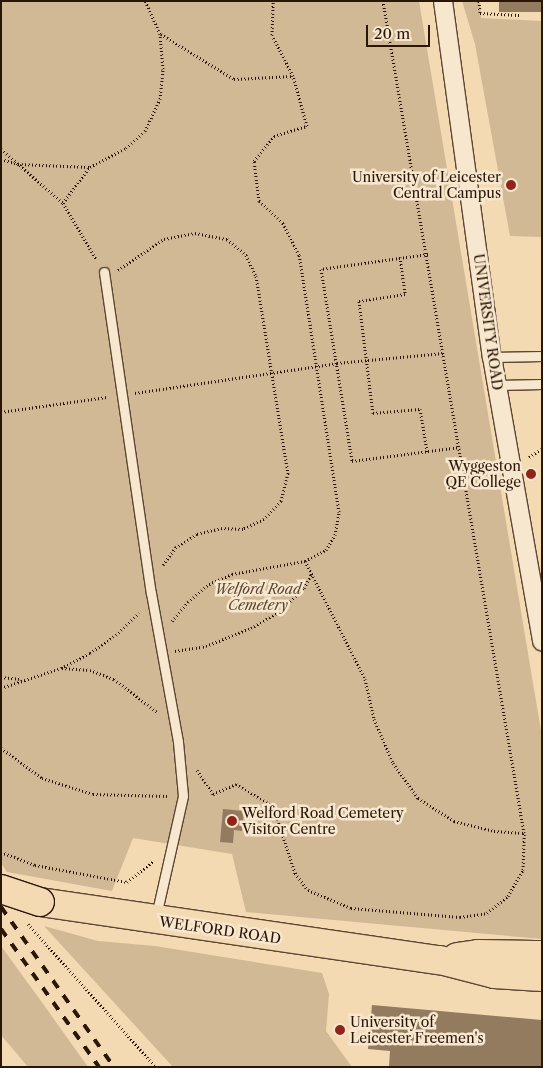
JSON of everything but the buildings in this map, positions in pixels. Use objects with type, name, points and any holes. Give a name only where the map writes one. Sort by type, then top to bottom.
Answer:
[{"type":"main road","name":"WELFORD ROAD","points":[[1,889],[31,909],[154,921],[440,960],[494,974],[542,977]]},
{"type":"main road","name":"WELFORD ROAD","points":[[440,960],[478,954],[542,955]]},
{"type":"street","name":"UNIVERSITY ROAD","points":[[442,1],[492,357],[542,642]]},
{"type":"lane","points":[[104,272],[151,593],[178,742],[183,796],[170,863],[154,921]]},
{"type":"lane","points":[[492,357],[542,356]]},
{"type":"lane","points":[[497,385],[542,384]]},
{"type":"path","points":[[63,203],[90,167],[126,148],[145,131],[160,99],[164,69],[160,34],[145,1]]},
{"type":"path","points":[[273,1],[272,35],[293,76],[307,126],[274,136],[254,161],[259,201],[283,223],[299,255],[339,512],[336,535],[326,550],[305,561],[232,574],[209,584],[188,602],[171,622],[161,650],[206,646],[251,628],[280,611],[304,588],[311,574]]},
{"type":"path","points":[[178,742],[213,794],[236,784],[273,806],[295,873],[308,890],[351,908],[460,917],[487,913],[508,896],[523,870],[524,833],[428,254],[383,1]]},
{"type":"path","points":[[479,1],[480,13],[520,16]]},
{"type":"path","points":[[160,34],[234,79],[293,76]]},
{"type":"path","points":[[1,149],[63,203],[104,272],[122,269],[164,239],[195,233],[227,239],[246,255],[256,276],[288,473],[280,501],[264,519],[243,529],[222,528],[197,534],[176,547],[160,568],[151,593],[135,618],[116,635],[61,668],[22,679],[1,688]]},
{"type":"path","points":[[1,159],[18,164],[90,167]]},
{"type":"path","points":[[428,254],[321,269],[338,363],[352,461],[460,447]]},
{"type":"path","points":[[400,257],[405,294],[359,301],[373,414],[420,409],[427,451]]},
{"type":"path","points":[[1,412],[338,363],[444,353]]},
{"type":"path","points":[[305,561],[366,679],[374,719],[393,763],[418,798],[454,821],[494,831],[524,833]]},
{"type":"path","points":[[61,668],[90,670],[114,679],[137,694],[176,730]]},
{"type":"path","points":[[1,677],[22,679]]},
{"type":"path","points":[[1,748],[42,778],[93,794],[183,796]]},
{"type":"path","points":[[1,852],[36,864],[126,882],[158,858],[170,863]]},
{"type":"path","points":[[31,909],[37,938],[156,1067]]},
{"type":"green space","name":"Welford Road Cemetery","points":[[1,1],[419,1],[542,737],[542,939],[246,912],[232,854],[133,838],[112,891],[7,872],[1,863]]},
{"type":"green space","points":[[462,1],[480,1],[481,18],[542,21],[542,237],[510,236],[475,44]]},
{"type":"green space","points":[[44,926],[98,941],[155,946],[322,973],[329,994],[326,1031],[352,1067],[173,1067]]},
{"type":"green space","points":[[1,946],[88,1067],[28,1067],[1,1035]]},
{"type":"railway","points":[[1,907],[114,1067]]},
{"type":"railway","points":[[1,929],[99,1067]]},
{"type":"place","name":"University of Leicester Central Campus","points":[[511,185]]},
{"type":"place","name":"Wyggeston QE College","points":[[531,474]]},
{"type":"place","name":"Welford Road Cemetery Visitor Centre","points":[[232,821]]},
{"type":"place","name":"University of Leicester Freemen's","points":[[340,1030]]}]
